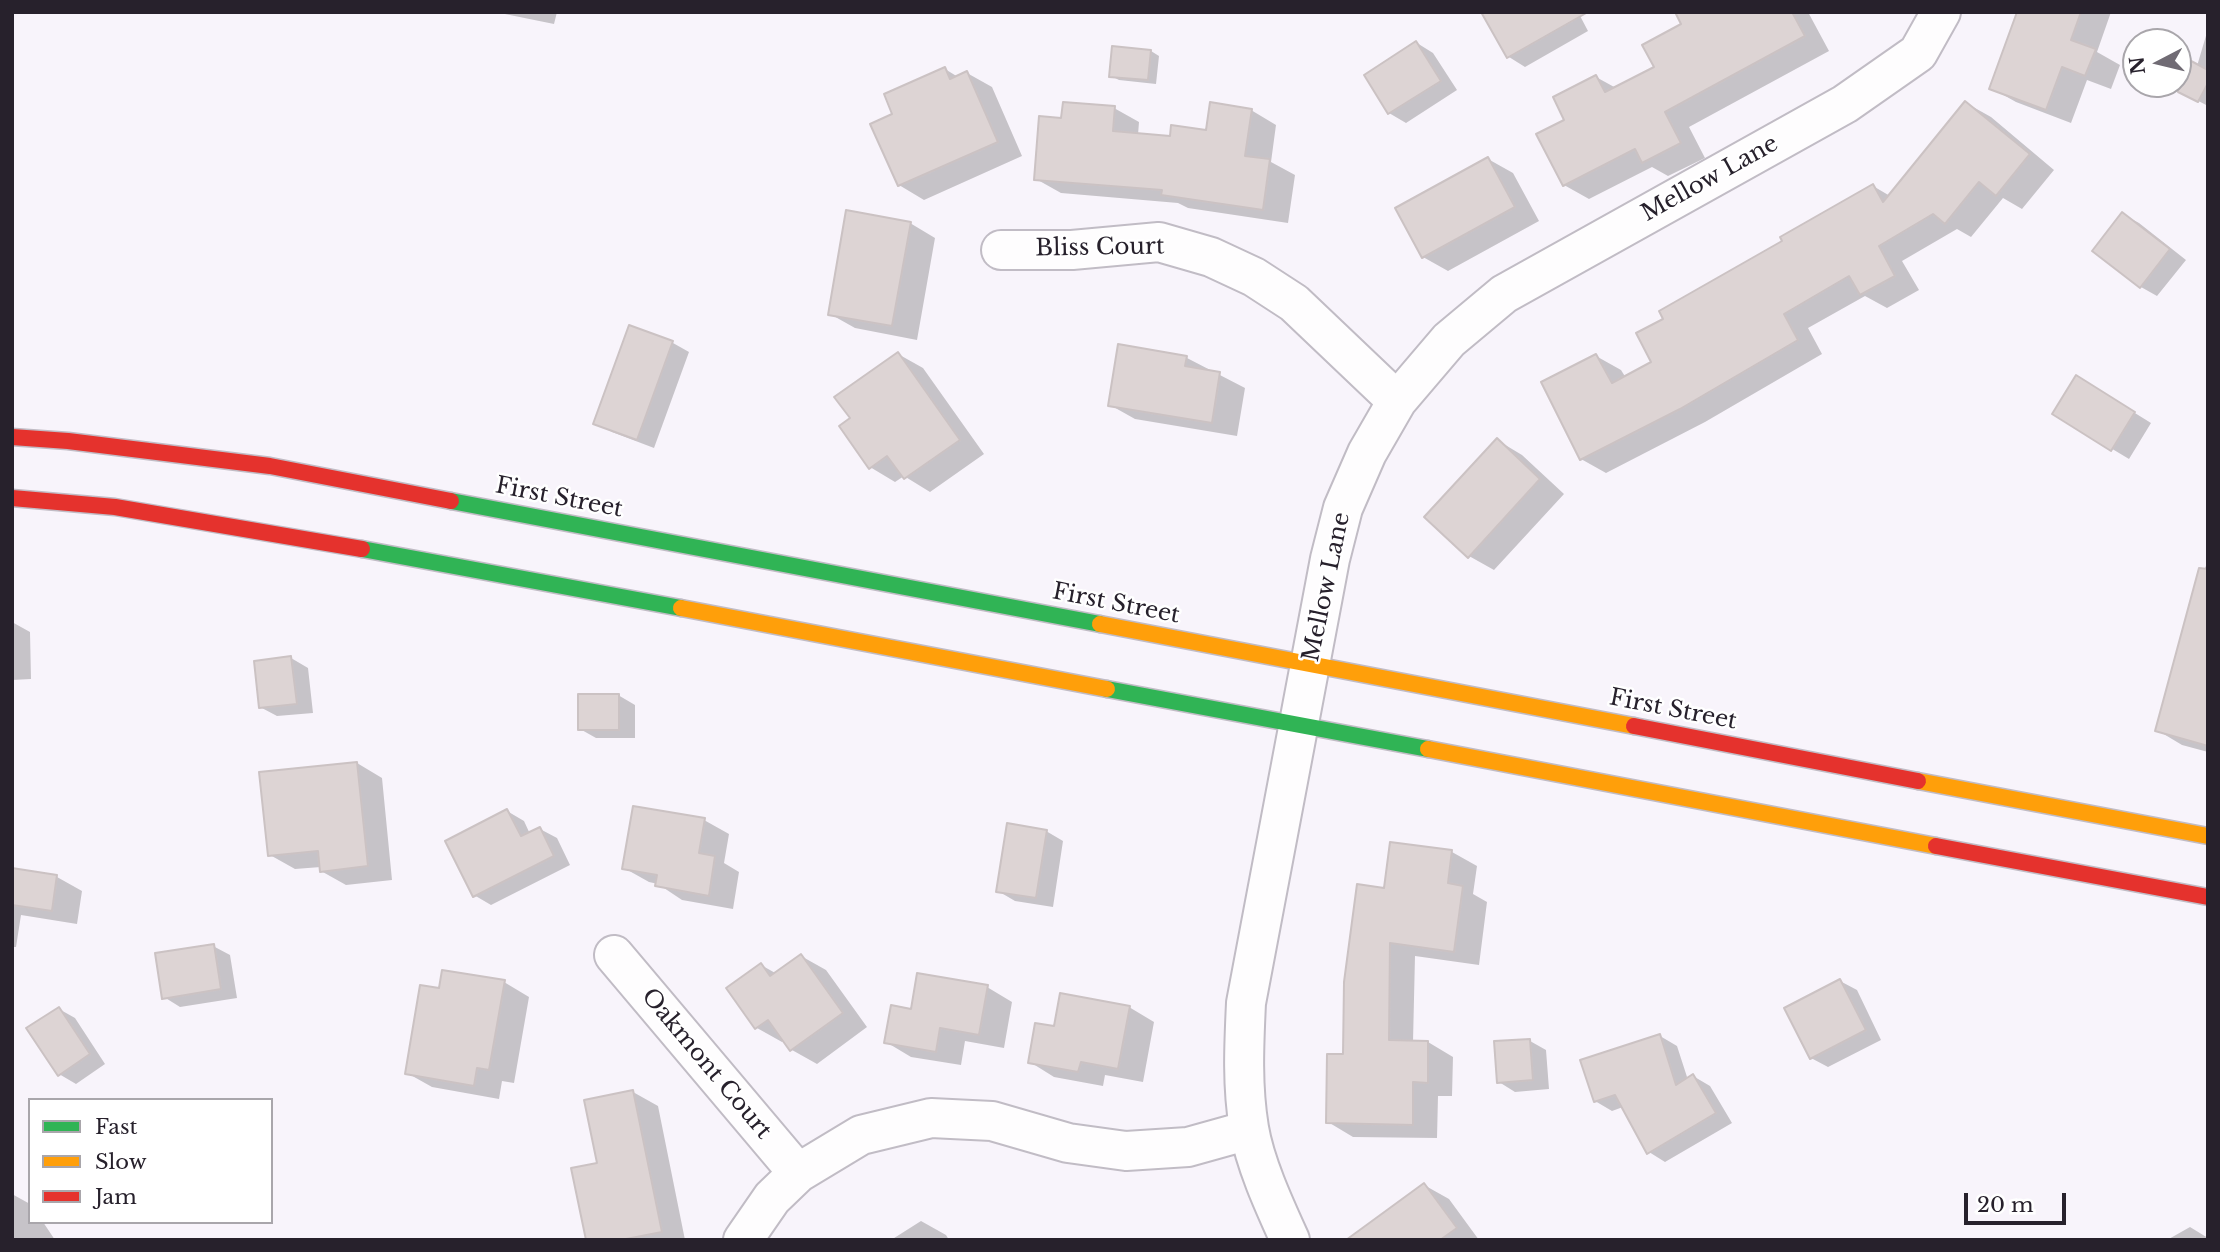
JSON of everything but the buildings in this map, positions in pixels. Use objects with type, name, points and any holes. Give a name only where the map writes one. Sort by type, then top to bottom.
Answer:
[{"type":"main road","name":"First Street","points":[[12,438],[68,441],[270,466],[2208,835]]},
{"type":"main road","points":[[12,499],[116,507],[336,544],[2208,897]]},
{"type":"street","name":"Mellow Lane","points":[[1290,1240],[1272,1202],[1250,1130],[1243,1062],[1246,1003],[1330,559],[1343,508],[1367,453],[1397,401],[1449,340],[1504,294],[1845,104],[1918,53],[1941,12]]},
{"type":"street","name":"Bliss Court","points":[[1001,250],[1072,250],[1159,243],[1211,257],[1254,277],[1294,303],[1397,401]]},
{"type":"street","name":"Oakmont Court","points":[[614,955],[798,1172]]},
{"type":"street","points":[[743,1240],[772,1198],[798,1172],[861,1135],[931,1118],[992,1121],[1068,1143],[1126,1151],[1188,1147],[1250,1130]]},
{"type":"traffic: fast","points":[[451,501],[1100,624]]},
{"type":"traffic: fast","points":[[362,549],[681,608]]},
{"type":"traffic: fast","points":[[1107,689],[1428,749]]},
{"type":"traffic: slow","points":[[681,608],[1107,689]]},
{"type":"traffic: slow","points":[[1100,624],[1634,726]]},
{"type":"traffic: slow","points":[[1428,749],[1936,846]]},
{"type":"traffic: slow","points":[[1918,781],[2208,836]]},
{"type":"traffic: jam","points":[[12,437],[68,441],[270,466],[451,501]]},
{"type":"traffic: jam","points":[[12,498],[115,507],[362,549]]},
{"type":"traffic: jam","points":[[1634,726],[1918,781]]},
{"type":"traffic: jam","points":[[1936,846],[2208,897]]}]
